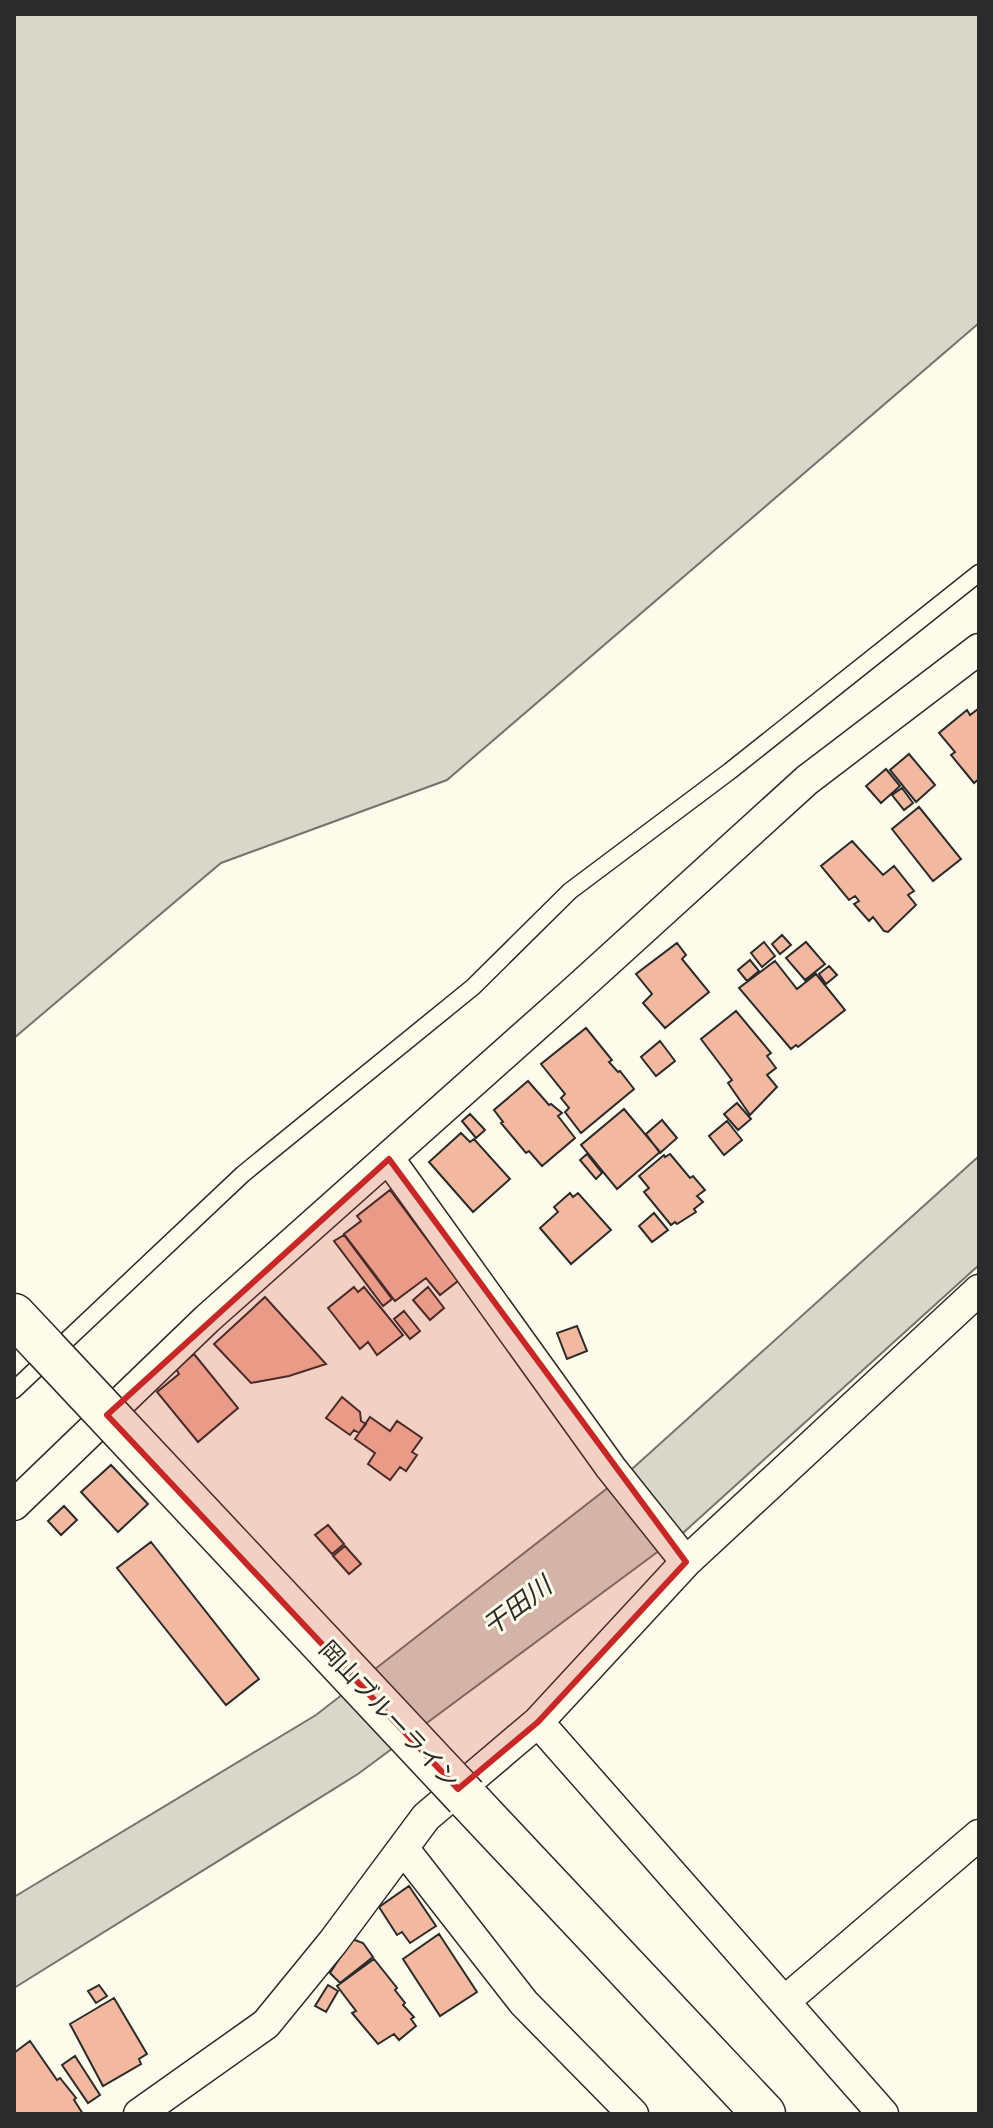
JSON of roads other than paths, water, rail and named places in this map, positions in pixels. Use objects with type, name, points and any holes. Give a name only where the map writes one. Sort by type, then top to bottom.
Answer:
[{"type":"main road","name":"岡山ブルーライン","points":[[14,1315],[764,2114]]},
{"type":"street","points":[[14,1505],[207,1319],[389,1159],[807,780],[979,649]]},
{"type":"street","points":[[389,1159],[611,1468],[680,1556]]},
{"type":"street","points":[[139,2114],[266,2024],[333,1942],[426,1817],[538,1722],[680,1556],[979,1290]]},
{"type":"street","points":[[538,1722],[883,2114]]},
{"type":"street","points":[[785,2001],[979,1835]]},
{"type":"street","points":[[403,1848],[524,2003],[633,2114]]},
{"type":"lane","points":[[14,1390],[243,1174],[473,987],[570,891],[730,771],[979,573]]},
{"type":"water","points":[[14,14],[979,14],[979,323],[447,780],[221,863],[14,1038]]},
{"type":"water","name":"干田川","points":[[979,1156],[979,1265],[683,1533],[358,1774],[14,1988],[14,1897],[316,1715],[632,1469]]}]
